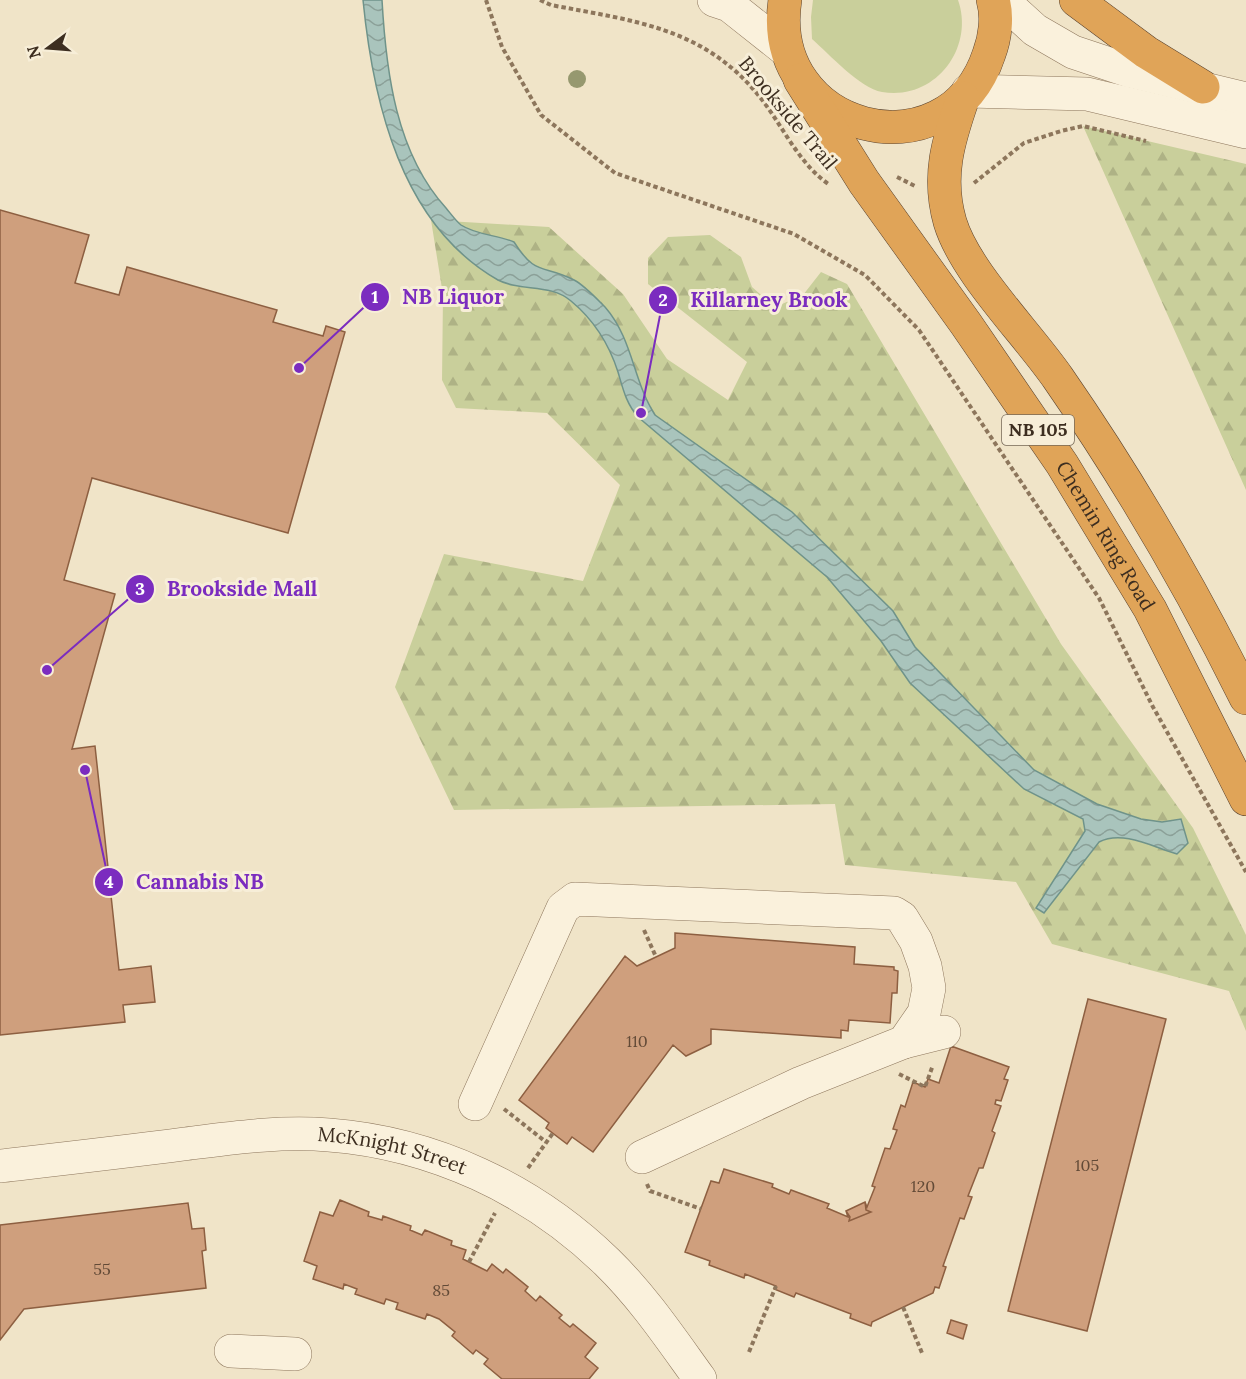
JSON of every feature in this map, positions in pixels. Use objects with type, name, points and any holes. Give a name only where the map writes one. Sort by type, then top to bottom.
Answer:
[{"type":"highway","points":[[785,0],[782,20],[793,65],[820,103],[847,119],[877,127],[908,126],[938,116],[966,95],[984,71],[994,40],[993,0]]},
{"type":"highway","points":[[1076,0],[1146,52],[1203,87]]},
{"type":"highway","name":"Chemin Ring Road","points":[[793,65],[864,182],[966,324],[1062,464],[1150,609],[1246,799]]},
{"type":"highway","name":"NB 105","points":[[966,95],[947,145],[945,188],[951,222],[964,254],[1058,377],[1114,463],[1168,551],[1246,698]]},
{"type":"street","points":[[714,0],[729,4],[793,65]]},
{"type":"street","points":[[1002,0],[1035,30],[1073,52],[1130,71],[1246,99]]},
{"type":"street","points":[[966,95],[1087,94],[1246,132]]},
{"type":"street","points":[[477,1102],[563,908],[574,899],[894,914],[902,918],[916,941],[925,966],[928,988],[924,1013],[904,1042]]},
{"type":"street","points":[[644,1169],[801,1083],[904,1042],[944,1032]]},
{"type":"street","name":"McKnight Street","points":[[0,1166],[247,1136],[328,1135],[387,1143],[455,1164],[509,1188],[562,1223],[608,1262],[649,1308],[700,1379]]},
{"type":"street","points":[[231,1351],[295,1354]]},
{"type":"path","points":[[486,0],[502,47],[541,115],[615,173],[794,234],[865,275],[919,330],[1099,598],[1153,707],[1246,872]]},
{"type":"path","name":"Brookside Trail","points":[[540,0],[551,5],[642,23],[689,38],[728,63],[759,96],[810,168],[829,185],[837,184]]},
{"type":"path","points":[[965,187],[980,180],[1024,143],[1061,131],[1083,126],[1153,142]]},
{"type":"path","points":[[888,178],[895,176],[914,187],[927,188]]},
{"type":"path","points":[[477,1102],[508,1111],[546,1142]]},
{"type":"path","points":[[469,1262],[509,1188],[522,1176],[553,1133]]},
{"type":"path","points":[[644,1169],[650,1191],[701,1209]]},
{"type":"path","points":[[749,1352],[776,1286]]},
{"type":"path","points":[[903,1307],[922,1353]]},
{"type":"green space","points":[[813,0],[958,0],[962,18],[961,36],[955,53],[934,80],[919,88],[901,93],[882,92],[864,84],[812,39]]},
{"type":"green space","points":[[1083,126],[1246,164],[1246,490]]},
{"type":"green space","points":[[431,220],[549,227],[623,294],[667,359],[728,400],[747,362],[648,284],[648,258],[668,237],[710,235],[741,257],[752,287],[775,307],[803,295],[821,272],[847,284],[1061,644],[1193,828],[1246,935],[1246,1031],[1229,991],[1052,944],[1016,882],[845,865],[835,804],[454,810],[395,687],[444,554],[583,581],[620,485],[547,413],[456,408],[442,380],[443,295]]},
{"type":"water","points":[[363,0],[382,0],[391,83],[405,137],[415,162],[429,186],[457,222],[473,231],[514,242],[534,265],[574,280],[586,289],[605,307],[622,333],[642,388],[655,415],[792,512],[893,611],[915,647],[1034,770],[1097,804],[1141,819],[1162,822],[1181,819],[1188,843],[1177,854],[1128,839],[1108,839],[1099,842],[1044,913],[1036,908],[1085,831],[1083,819],[1024,789],[910,683],[881,641],[827,577],[638,417],[623,390],[605,342],[594,324],[579,308],[563,295],[507,284],[498,280],[465,256],[437,227],[415,194],[398,158],[385,119],[375,79]]},
{"type":"building","points":[[0,210],[89,235],[75,283],[119,295],[127,267],[277,310],[273,322],[323,336],[326,326],[345,332],[288,533],[92,478],[64,580],[115,594],[72,749],[95,746],[119,970],[151,966],[155,1002],[123,1005],[125,1022],[0,1035]]},
{"type":"building","points":[[675,933],[855,947],[854,964],[894,967],[894,970],[898,971],[897,993],[892,993],[890,1023],[849,1020],[848,1031],[841,1030],[841,1038],[711,1029],[711,1044],[686,1056],[673,1045],[593,1152],[572,1137],[567,1144],[546,1128],[549,1123],[519,1100],[625,956],[637,966],[675,948]]},
{"type":"building","points":[[1088,999],[1166,1019],[1087,1331],[1008,1311]]},
{"type":"building","points":[[951,1046],[1009,1067],[1004,1079],[1008,1080],[1001,1101],[996,1100],[995,1104],[1001,1106],[992,1131],[995,1133],[983,1168],[979,1168],[968,1196],[972,1197],[964,1219],[960,1218],[943,1266],[946,1267],[939,1288],[935,1287],[933,1293],[872,1322],[871,1326],[850,1318],[851,1314],[796,1293],[794,1297],[774,1289],[776,1286],[745,1274],[744,1278],[709,1265],[710,1261],[685,1252],[711,1181],[719,1183],[724,1169],[773,1184],[772,1187],[789,1194],[791,1190],[829,1204],[827,1208],[848,1217],[846,1211],[865,1202],[867,1207],[875,1187],[872,1186],[885,1148],[890,1149],[897,1130],[893,1129],[901,1105],[905,1107],[913,1082],[925,1087],[928,1079],[939,1083]]},
{"type":"building","points":[[340,1200],[369,1212],[368,1216],[382,1220],[383,1216],[411,1226],[410,1230],[422,1235],[425,1230],[452,1241],[451,1245],[466,1250],[463,1259],[487,1271],[492,1264],[503,1273],[506,1269],[528,1287],[525,1291],[536,1301],[540,1296],[562,1315],[559,1318],[570,1327],[573,1324],[596,1343],[585,1357],[598,1368],[589,1379],[502,1379],[484,1364],[488,1359],[476,1350],[473,1354],[452,1336],[455,1332],[439,1319],[427,1314],[425,1319],[396,1309],[398,1303],[386,1299],[384,1304],[355,1294],[357,1289],[344,1284],[343,1289],[313,1279],[317,1266],[304,1261],[320,1212],[333,1216]]},
{"type":"building","points":[[865,1202],[866,1210],[871,1212],[849,1221],[850,1217],[846,1211]]},
{"type":"building","points":[[188,1203],[192,1229],[204,1228],[206,1250],[202,1251],[206,1288],[24,1309],[0,1340],[0,1225]]},
{"type":"building","points":[[951,1320],[967,1325],[963,1339],[947,1333]]},
{"type":"place","name":"NB Liquor","points":[[299,368]]},
{"type":"place","name":"Killarney Brook","points":[[641,413]]},
{"type":"place","name":"Brookside Mall","points":[[47,670]]},
{"type":"place","name":"Cannabis NB","points":[[85,770]]}]
